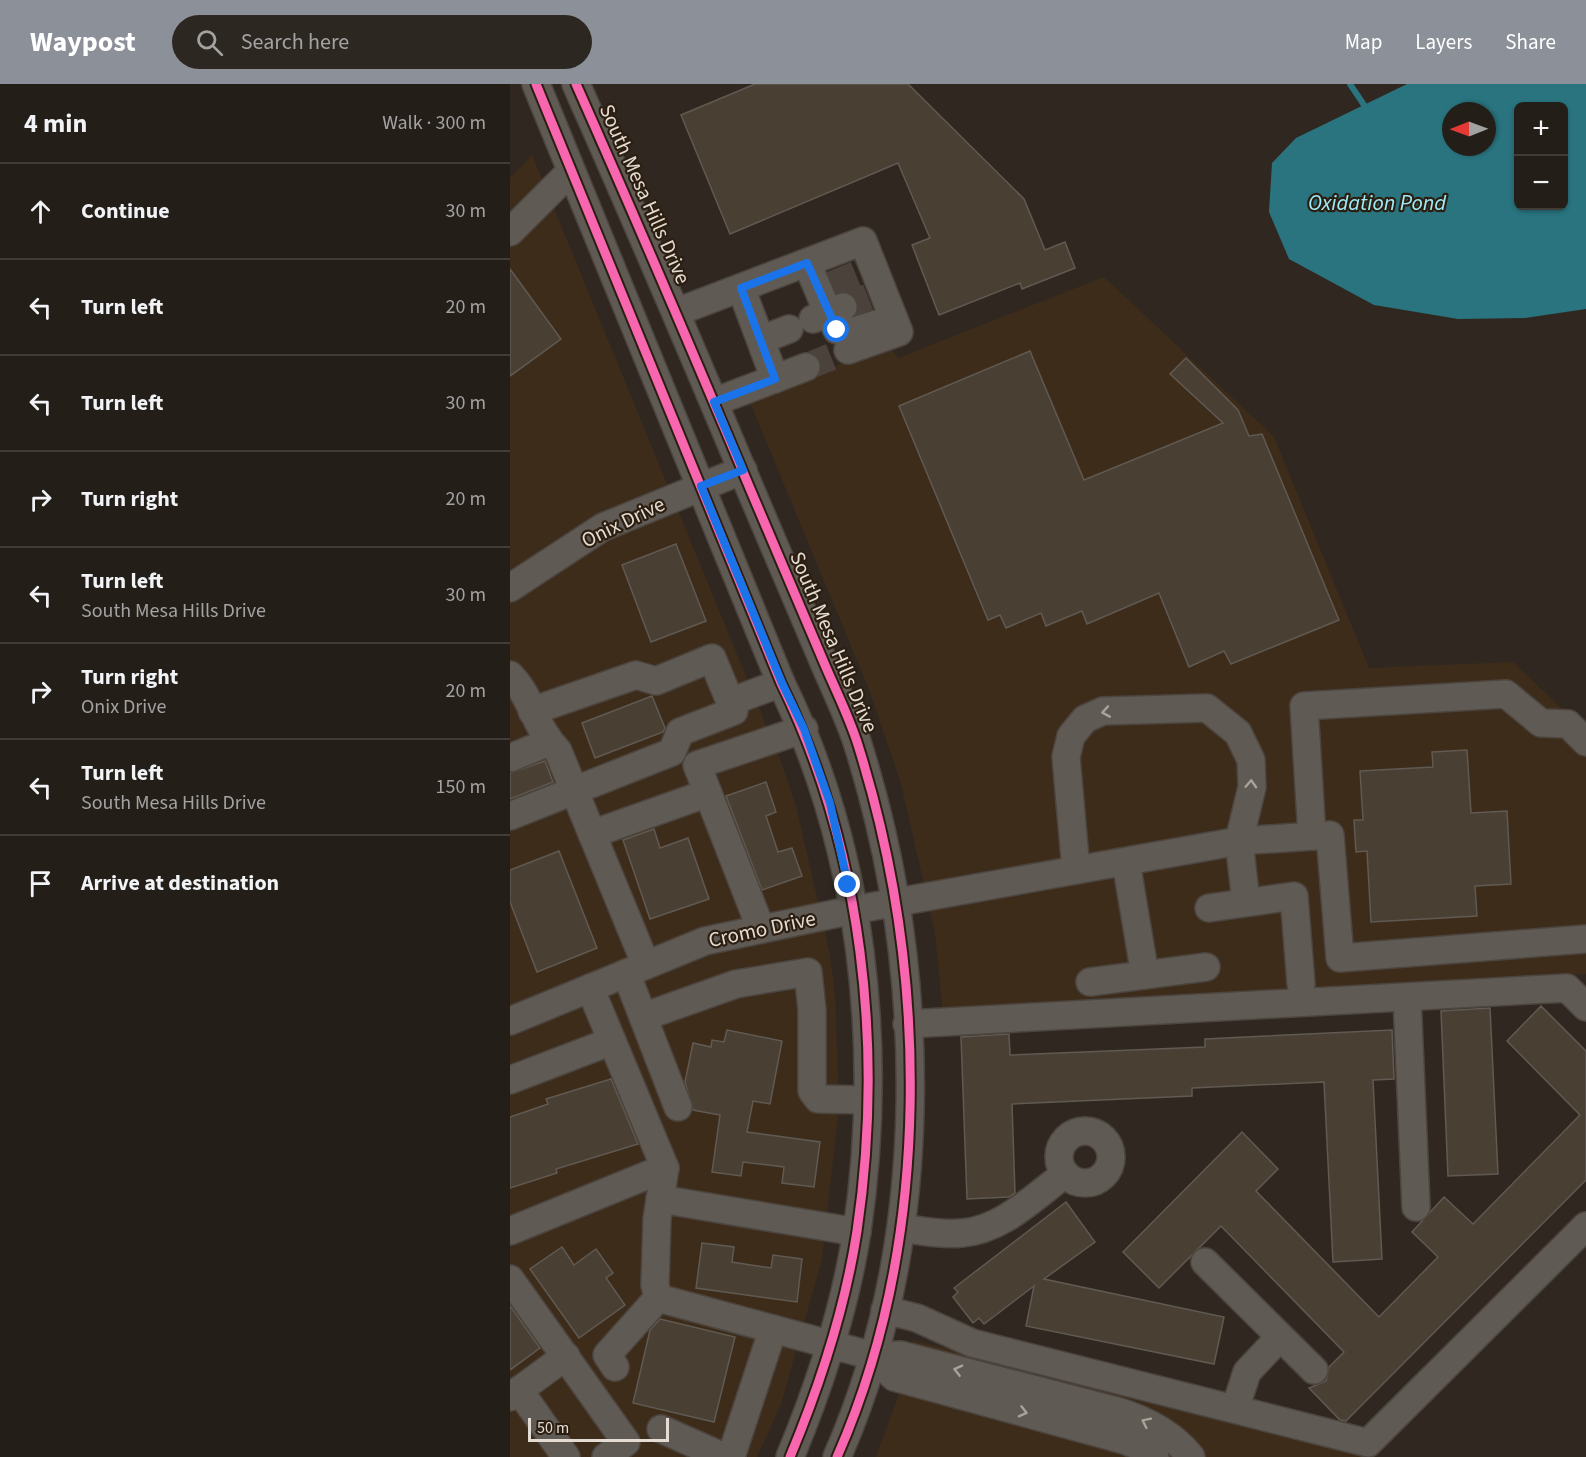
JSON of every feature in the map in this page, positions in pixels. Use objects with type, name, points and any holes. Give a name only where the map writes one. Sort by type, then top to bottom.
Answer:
[{"type":"street","points":[[536,84],[782,683],[804,729],[830,803],[853,910],[866,1012],[866,1145],[857,1232],[831,1344],[790,1457]]},
{"type":"street","name":"South Mesa Hills Drive","points":[[576,84],[677,312],[857,742],[880,824],[894,904],[907,1024],[911,1094],[909,1167],[902,1228],[885,1310],[873,1356],[837,1457]]},
{"type":"street","points":[[510,232],[571,171]]},
{"type":"street","points":[[677,312],[863,241],[874,281],[896,325]]},
{"type":"street","points":[[807,263],[820,307],[837,330],[848,333],[896,325]]},
{"type":"street","points":[[741,288],[775,379]]},
{"type":"street","points":[[761,340],[820,307]]},
{"type":"street","points":[[848,350],[896,325]]},
{"type":"street","points":[[714,402],[806,366]]},
{"type":"street","name":"Onix Drive","points":[[510,588],[603,527],[743,470]]},
{"type":"street","points":[[510,816],[672,752],[680,732],[734,711],[712,658],[656,681],[636,675],[532,711]]},
{"type":"street","points":[[510,675],[521,685],[549,742],[558,752],[592,834],[636,969],[643,1017],[678,1107]]},
{"type":"street","points":[[730,702],[782,683]]},
{"type":"street","points":[[1586,742],[1568,724],[1541,723],[1506,694],[1304,706],[1312,836],[1330,835],[1340,958],[1586,939]]},
{"type":"street","points":[[1076,870],[1066,757],[1071,736],[1085,719],[1103,711],[1207,708],[1238,734],[1251,760],[1252,787],[1239,841],[1246,902]]},
{"type":"street","points":[[761,929],[697,765],[804,729]]},
{"type":"street","points":[[510,758],[549,742]]},
{"type":"street","points":[[592,834],[708,793]]},
{"type":"street","name":"Cromo Drive","points":[[513,1013],[590,988],[705,941],[853,910],[1239,841],[1312,836]]},
{"type":"street","points":[[1126,862],[1145,975]]},
{"type":"street","points":[[1209,908],[1294,896],[1301,984]]},
{"type":"street","points":[[1090,982],[1206,967]]},
{"type":"street","points":[[643,1017],[736,984],[808,972],[812,1010],[812,1092],[819,1099],[867,1100]]},
{"type":"street","points":[[590,988],[665,1168],[660,1199],[655,1285],[658,1298]]},
{"type":"street","points":[[907,1024],[1567,988],[1586,1007]]},
{"type":"street","points":[[1407,997],[1416,1207]]},
{"type":"street","points":[[510,1080],[612,1041]]},
{"type":"street","points":[[510,1231],[665,1168]]},
{"type":"street","points":[[902,1228],[945,1234],[982,1229],[996,1224],[1065,1174]]},
{"type":"street","points":[[660,1199],[857,1232]]},
{"type":"street","points":[[885,1310],[917,1318],[972,1343],[1368,1443],[1586,1226]]},
{"type":"street","points":[[1205,1262],[1314,1370]]},
{"type":"street","points":[[510,1279],[626,1442],[606,1457]]},
{"type":"street","points":[[658,1298],[873,1356],[901,1355],[1134,1416],[1166,1433],[1191,1457]]},
{"type":"street","points":[[615,1367],[607,1355],[658,1298]]},
{"type":"street","points":[[731,1457],[773,1329]]},
{"type":"street","points":[[1235,1409],[1247,1372],[1280,1337]]},
{"type":"street","points":[[566,1356],[515,1393],[566,1457]]},
{"type":"street","points":[[873,1356],[894,1377],[1124,1440],[1139,1446],[1155,1457]]},
{"type":"street","points":[[662,1430],[724,1457]]},
{"type":"shaded area","points":[[532,155],[780,759],[796,806],[830,955],[835,996],[839,1106],[822,1259],[781,1404],[757,1457],[510,1457],[510,178]]},
{"type":"shaded area","points":[[1104,277],[1274,437],[1369,668],[1513,662],[1586,732],[1586,974],[943,1013],[935,933],[901,784],[870,692],[749,400],[888,345],[898,358]]},
{"type":"shaded area","points":[[913,1340],[1375,1457],[876,1457],[899,1394]]},
{"type":"water","name":"Oxidation Pond","points":[[1407,84],[1586,84],[1586,309],[1525,318],[1458,319],[1374,305],[1289,259],[1269,212],[1272,163],[1296,138]]},
{"type":"building","points":[[755,84],[908,84],[1024,199],[1045,250],[1065,242],[1075,268],[1022,289],[1020,283],[939,315],[912,245],[930,238],[898,163],[730,234],[681,115]]},
{"type":"building","points":[[510,269],[561,339],[510,376]]},
{"type":"building","points":[[1030,351],[1084,480],[1223,423],[1170,374],[1186,358],[1238,410],[1249,436],[1262,434],[1339,620],[1231,664],[1224,651],[1189,667],[1159,593],[1087,624],[1082,611],[1046,626],[1041,613],[1006,628],[1000,615],[988,620],[899,406]]},
{"type":"building","points":[[676,544],[706,621],[651,642],[622,565]]},
{"type":"building","points":[[652,696],[665,728],[663,732],[595,758],[582,723]]},
{"type":"building","points":[[1467,750],[1471,813],[1507,811],[1511,884],[1475,886],[1477,916],[1371,922],[1367,851],[1356,852],[1354,820],[1363,820],[1360,771],[1433,767],[1432,752]]},
{"type":"building","points":[[545,761],[553,782],[510,799],[510,773]]},
{"type":"building","points":[[766,782],[776,812],[766,816],[778,852],[792,848],[802,876],[762,890],[726,796]]},
{"type":"building","points":[[654,829],[660,848],[688,838],[709,899],[650,919],[623,840]]},
{"type":"building","points":[[559,851],[597,948],[537,972],[510,902],[510,870]]},
{"type":"building","points":[[1541,1006],[1586,1051],[1586,1180],[1346,1421],[1340,1420],[1309,1388],[1326,1381],[1329,1367],[1344,1352],[1221,1226],[1159,1288],[1123,1252],[1242,1132],[1278,1169],[1256,1191],[1379,1317],[1438,1257],[1412,1232],[1444,1197],[1473,1224],[1580,1115],[1507,1041]]},
{"type":"building","points":[[1490,1008],[1498,1174],[1448,1176],[1441,1011]]},
{"type":"building","points":[[727,1030],[782,1041],[770,1104],[753,1101],[747,1132],[820,1142],[814,1187],[782,1183],[784,1167],[743,1162],[741,1176],[712,1172],[720,1115],[693,1110],[685,1082],[693,1043],[711,1047],[712,1040],[724,1042]]},
{"type":"building","points":[[1392,1030],[1394,1079],[1373,1080],[1382,1259],[1333,1262],[1324,1082],[1192,1088],[1192,1096],[1012,1104],[1015,1193],[1009,1197],[967,1199],[961,1037],[1009,1034],[1010,1055],[1205,1047],[1205,1039]]},
{"type":"building","points":[[611,1079],[638,1144],[556,1169],[557,1173],[510,1188],[510,1117],[548,1104],[546,1099]]},
{"type":"building","points":[[1066,1202],[1095,1242],[1044,1279],[1224,1317],[1214,1364],[1026,1326],[1034,1286],[984,1324],[979,1318],[973,1323],[953,1297],[958,1292],[954,1288]]},
{"type":"building","points":[[702,1243],[734,1247],[732,1262],[771,1268],[773,1255],[802,1259],[797,1302],[696,1288]]},
{"type":"building","points":[[562,1247],[574,1265],[596,1249],[613,1273],[606,1278],[625,1305],[579,1338],[530,1269]]},
{"type":"building","points":[[510,1306],[540,1348],[510,1370]]},
{"type":"building","points":[[660,1319],[735,1337],[714,1422],[633,1403],[650,1330]]},
{"type":"waterway","points":[[1350,84],[1369,109]]},
{"type":"tunnel","points":[[831,285],[865,271]]},
{"type":"tunnel","points":[[843,307],[873,295]]},
{"type":"tunnel","points":[[806,367],[848,350]]},
{"type":"cycle path","points":[[536,84],[809,747],[831,814],[848,882],[860,951],[866,1021],[868,1092],[865,1162],[857,1231],[846,1289],[821,1374],[790,1457]]},
{"type":"cycle path","points":[[576,84],[850,723],[881,832],[898,921],[908,1012],[910,1104],[905,1196],[891,1286],[868,1373],[837,1457]]},
{"type":"route","points":[[837,330],[807,263],[741,288],[775,379],[714,402],[743,470],[701,486],[782,683],[804,729],[830,803],[848,885]]}]
